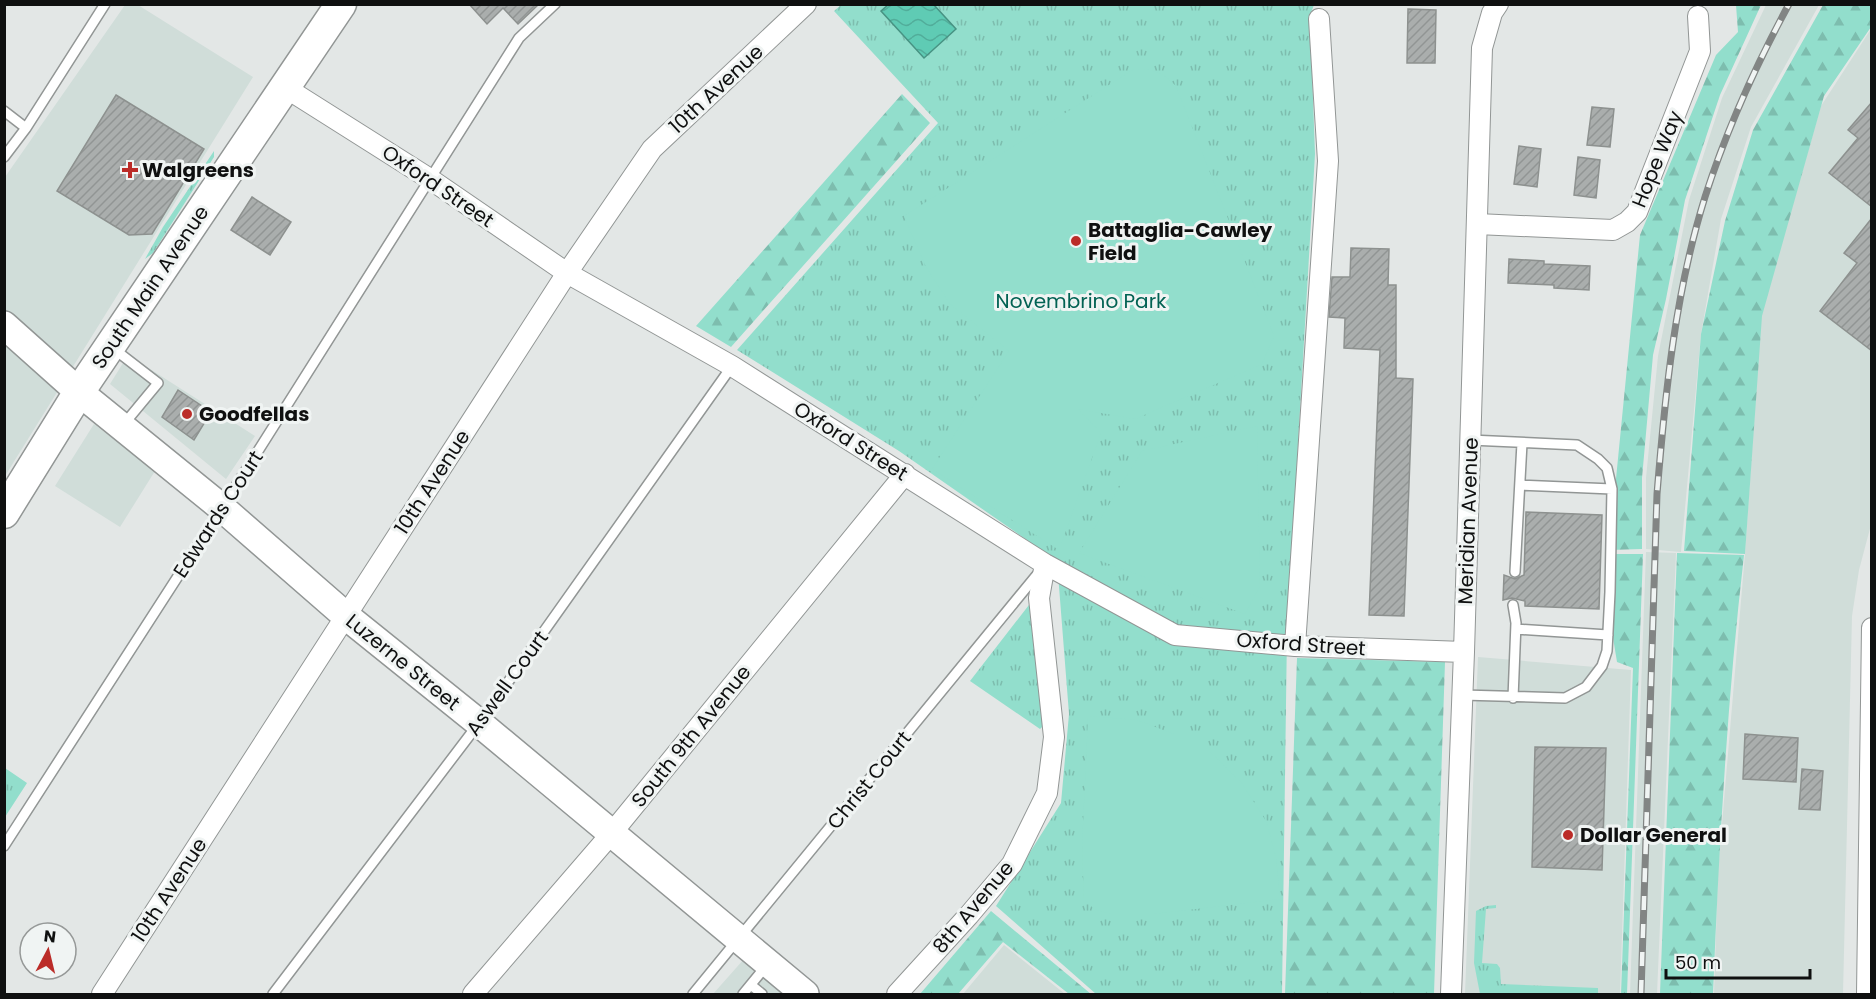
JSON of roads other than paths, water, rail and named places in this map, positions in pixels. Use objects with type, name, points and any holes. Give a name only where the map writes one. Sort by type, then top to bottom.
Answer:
[{"type":"main road","name":"South Main Avenue","points":[[4,513],[79,392],[341,4]]},
{"type":"street","name":"10th Avenue","points":[[102,994],[567,273],[652,149],[806,4]]},
{"type":"street","name":"Meridian Avenue","points":[[1451,994],[1482,48],[1492,13],[1498,4]]},
{"type":"street","name":"Hope Way","points":[[1477,224],[1613,230],[1627,222],[1637,212],[1700,51],[1698,16]]},
{"type":"street","points":[[1295,646],[1328,161],[1319,19]]},
{"type":"street","name":"Oxford Street","points":[[286,88],[430,179],[567,273],[732,366],[1045,564],[1176,635],[1295,646],[1464,652]]},
{"type":"street","name":"Luzerne Street","points":[[4,325],[79,392],[222,508],[346,616],[479,723],[805,994]]},
{"type":"street","name":"South 9th Avenue","points":[[473,994],[611,834],[905,474]]},
{"type":"street","name":"8th Avenue","points":[[897,994],[1012,864],[1047,793],[1054,737],[1039,598],[1045,564]]},
{"type":"street","points":[[1867,994],[1871,834],[1872,628]]},
{"type":"lane","points":[[4,158],[26,128],[105,4]]},
{"type":"lane","name":"Edwards Court","points":[[4,846],[222,508],[519,38],[555,4]]},
{"type":"lane","points":[[4,111],[26,128]]},
{"type":"lane","points":[[110,346],[159,383],[122,427]]},
{"type":"lane","name":"Aswell Court","points":[[273,994],[479,723],[732,366]]},
{"type":"lane","points":[[1462,695],[1565,698],[1581,691],[1594,680],[1607,651],[1608,635],[1612,489],[1607,468],[1577,446],[1470,440]]},
{"type":"lane","points":[[1515,572],[1522,443]]},
{"type":"lane","points":[[1520,485],[1612,489]]},
{"type":"lane","name":"Christ Court","points":[[695,994],[1045,564]]},
{"type":"lane","points":[[1513,605],[1516,629],[1513,698]]},
{"type":"lane","points":[[1516,629],[1608,635]]},
{"type":"lane","points":[[743,994],[768,964]]},
{"type":"lane","points":[[751,985],[762,994]]},
{"type":"water","points":[[889,4],[934,5],[956,29],[924,58],[881,11]]},
{"type":"railway","points":[[1641,994],[1657,494],[1673,344],[1686,270],[1713,172],[1742,99],[1789,4]]},
{"type":"place","name":"Walgreens","points":[[130,170]]},
{"type":"place","name":"Battaglia-Cawley Field","points":[[1076,241]]},
{"type":"place","name":"Goodfellas","points":[[187,414]]},
{"type":"place","name":"Dollar General","points":[[1568,835]]},
{"type":"park label","name":"Novembrino Park","points":[[1081,301]]}]
